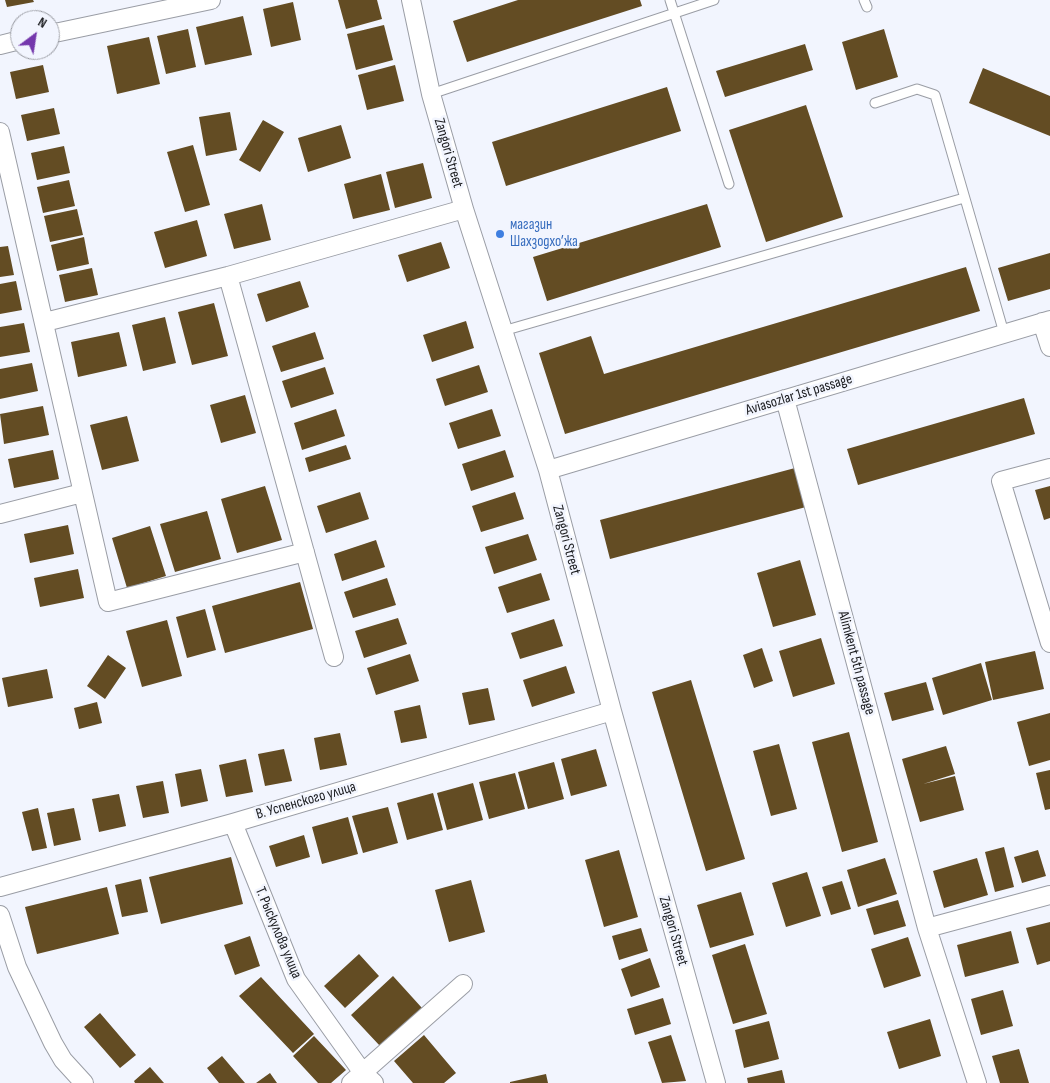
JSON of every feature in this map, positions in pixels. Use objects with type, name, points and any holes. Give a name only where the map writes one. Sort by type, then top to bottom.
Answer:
[{"type":"street","points":[[60,32],[211,0]]},
{"type":"street","name":"Zangori Street","points":[[411,0],[431,94],[464,209],[548,470],[612,711],[716,1083]]},
{"type":"street","points":[[0,132],[108,602],[305,552]]},
{"type":"street","points":[[45,322],[228,276],[464,209]]},
{"type":"street","points":[[228,276],[334,657]]},
{"type":"street","points":[[1046,321],[1050,347]]},
{"type":"street","name":"Aviasozlar 1st passage","points":[[548,470],[1046,321]]},
{"type":"street","name":"Alimkent 5th passage","points":[[785,399],[927,928],[977,1083]]},
{"type":"street","points":[[1050,468],[1001,481],[1050,642]]},
{"type":"street","points":[[0,514],[82,493]]},
{"type":"street","name":"В. Успенского улица","points":[[0,887],[233,823],[612,711]]},
{"type":"street","name":"Т. Рыскулова улица","points":[[233,823],[296,979],[362,1080]]},
{"type":"street","points":[[927,928],[1050,895]]},
{"type":"street","points":[[0,914],[18,967],[53,1043],[64,1060],[84,1083]]},
{"type":"street","points":[[362,1080],[463,984]]},
{"type":"lane","points":[[670,0],[729,184]]},
{"type":"lane","points":[[431,94],[714,0]]},
{"type":"lane","points":[[875,103],[916,89],[935,95],[1004,333]]},
{"type":"lane","points":[[503,331],[964,198]]},
{"type":"building","points":[[5,0],[33,0],[34,2],[7,7]]},
{"type":"building","points":[[338,0],[377,0],[382,19],[346,29]]},
{"type":"building","points":[[518,0],[640,0],[642,6],[467,62],[453,21]]},
{"type":"building","points":[[293,2],[301,40],[271,47],[263,9]]},
{"type":"building","points":[[243,16],[252,55],[205,65],[196,27]]},
{"type":"building","points":[[384,25],[393,60],[356,70],[347,34]]},
{"type":"building","points":[[188,29],[196,67],[166,74],[157,36]]},
{"type":"building","points":[[884,29],[898,77],[856,90],[842,42]]},
{"type":"building","points":[[149,37],[160,84],[117,94],[107,46]]},
{"type":"building","points":[[805,44],[813,70],[725,97],[716,71]]},
{"type":"building","points":[[43,65],[49,92],[16,99],[10,72]]},
{"type":"building","points":[[395,65],[404,101],[367,110],[358,75]]},
{"type":"building","points":[[983,68],[1050,96],[1050,136],[969,103]]},
{"type":"building","points":[[667,87],[681,131],[506,186],[492,142]]},
{"type":"building","points":[[806,105],[843,217],[766,242],[729,130]]},
{"type":"building","points":[[54,108],[60,134],[27,141],[21,115]]},
{"type":"building","points":[[230,112],[237,150],[206,156],[199,117]]},
{"type":"building","points":[[263,120],[284,132],[260,172],[239,160]]},
{"type":"building","points":[[341,125],[351,158],[308,172],[298,138]]},
{"type":"building","points":[[193,145],[210,205],[185,212],[167,152]]},
{"type":"building","points":[[64,146],[70,173],[37,180],[31,153]]},
{"type":"building","points":[[423,163],[432,198],[395,208],[386,172]]},
{"type":"building","points":[[381,174],[390,210],[353,219],[344,184]]},
{"type":"building","points":[[69,180],[75,206],[43,213],[37,187]]},
{"type":"building","points":[[262,204],[271,240],[234,249],[224,214]]},
{"type":"building","points":[[707,204],[721,247],[547,301],[533,257]]},
{"type":"building","points":[[77,209],[83,235],[50,242],[44,216]]},
{"type":"building","points":[[197,220],[207,256],[165,268],[154,232]]},
{"type":"building","points":[[84,237],[89,264],[57,271],[51,245]]},
{"type":"building","points":[[441,242],[450,268],[407,282],[398,255]]},
{"type":"building","points":[[8,246],[14,275],[0,277],[0,247]]},
{"type":"building","points":[[1050,253],[1050,289],[1008,301],[998,268]]},
{"type":"building","points":[[966,267],[980,311],[565,434],[539,353],[591,336],[604,374]]},
{"type":"building","points":[[92,268],[98,295],[65,302],[59,275]]},
{"type":"building","points":[[16,281],[22,310],[0,314],[0,284]]},
{"type":"building","points":[[300,281],[309,307],[266,322],[257,294]]},
{"type":"building","points":[[214,303],[228,356],[192,365],[178,312]]},
{"type":"building","points":[[165,317],[176,363],[143,371],[132,325]]},
{"type":"building","points":[[466,321],[474,348],[432,362],[423,335]]},
{"type":"building","points":[[24,323],[30,352],[0,357],[0,327]]},
{"type":"building","points":[[119,332],[127,366],[78,377],[71,342]]},
{"type":"building","points":[[315,332],[324,359],[281,372],[272,346]]},
{"type":"building","points":[[32,363],[38,391],[0,399],[0,369]]},
{"type":"building","points":[[479,365],[488,392],[445,406],[436,379]]},
{"type":"building","points":[[325,367],[334,394],[291,408],[282,381]]},
{"type":"building","points":[[245,395],[256,433],[221,443],[210,405]]},
{"type":"building","points":[[1024,398],[1035,434],[858,485],[847,449]]},
{"type":"building","points":[[43,406],[49,435],[4,444],[0,414]]},
{"type":"building","points":[[336,409],[345,436],[302,450],[294,423]]},
{"type":"building","points":[[492,409],[501,436],[458,449],[449,423]]},
{"type":"building","points":[[127,416],[139,461],[102,470],[90,425]]},
{"type":"building","points":[[346,445],[351,459],[309,472],[305,458]]},
{"type":"building","points":[[53,450],[59,479],[14,488],[8,459]]},
{"type":"building","points":[[505,450],[514,477],[471,491],[462,464]]},
{"type":"building","points":[[795,468],[806,507],[610,559],[600,520]]},
{"type":"building","points":[[265,486],[282,540],[237,553],[221,499]]},
{"type":"building","points":[[1050,486],[1050,518],[1044,520],[1035,490]]},
{"type":"building","points":[[360,492],[369,519],[326,533],[317,506]]},
{"type":"building","points":[[515,492],[524,519],[481,532],[472,506]]},
{"type":"building","points":[[207,511],[221,559],[175,572],[160,524]]},
{"type":"building","points":[[68,525],[74,554],[30,563],[24,534]]},
{"type":"building","points":[[150,526],[166,576],[127,588],[112,538]]},
{"type":"building","points":[[528,534],[537,560],[494,574],[485,547]]},
{"type":"building","points":[[376,540],[385,567],[342,581],[334,554]]},
{"type":"building","points":[[800,560],[816,615],[773,627],[757,573]]},
{"type":"building","points":[[78,569],[84,598],[40,607],[34,578]]},
{"type":"building","points":[[541,573],[550,600],[507,613],[498,587]]},
{"type":"building","points":[[387,578],[396,605],[353,618],[344,592]]},
{"type":"building","points":[[300,582],[313,629],[225,653],[212,606]]},
{"type":"building","points":[[205,609],[216,650],[187,658],[176,617]]},
{"type":"building","points":[[398,618],[407,644],[364,658],[355,631]]},
{"type":"building","points":[[554,619],[563,646],[520,659],[511,633]]},
{"type":"building","points":[[167,620],[182,676],[142,687],[126,631]]},
{"type":"building","points":[[821,638],[835,684],[793,697],[779,651]]},
{"type":"building","points":[[762,648],[773,681],[754,688],[743,655]]},
{"type":"building","points":[[1035,651],[1044,689],[993,700],[985,662]]},
{"type":"building","points":[[410,654],[419,681],[376,695],[367,668]]},
{"type":"building","points":[[108,655],[126,668],[105,699],[87,686]]},
{"type":"building","points":[[981,663],[992,700],[943,715],[932,678]]},
{"type":"building","points":[[566,666],[575,693],[532,707],[523,680]]},
{"type":"building","points":[[47,669],[53,698],[8,707],[2,678]]},
{"type":"building","points":[[691,680],[745,859],[706,871],[652,692]]},
{"type":"building","points":[[926,682],[934,710],[892,721],[884,693]]},
{"type":"building","points":[[488,688],[495,720],[469,725],[462,693]]},
{"type":"building","points":[[97,702],[102,723],[79,729],[74,708]]},
{"type":"building","points":[[420,705],[427,738],[401,743],[394,711]]},
{"type":"building","points":[[1050,713],[1050,760],[1029,766],[1017,722]]},
{"type":"building","points":[[849,732],[878,842],[842,852],[812,742]]},
{"type":"building","points":[[340,733],[347,765],[320,770],[314,738]]},
{"type":"building","points":[[779,744],[797,809],[771,816],[753,751]]},
{"type":"building","points":[[946,746],[955,774],[923,784],[955,776],[964,810],[920,822],[902,759]]},
{"type":"building","points":[[284,749],[292,781],[265,786],[258,754]]},
{"type":"building","points":[[596,749],[607,786],[571,796],[561,759]]},
{"type":"building","points":[[246,759],[253,792],[226,797],[219,765]]},
{"type":"building","points":[[554,762],[564,799],[528,809],[518,772]]},
{"type":"building","points":[[201,769],[208,801],[181,807],[175,774]]},
{"type":"building","points":[[1050,770],[1050,809],[1045,810],[1036,773]]},
{"type":"building","points":[[515,773],[525,809],[489,819],[479,782]]},
{"type":"building","points":[[163,781],[169,813],[143,818],[136,786]]},
{"type":"building","points":[[473,783],[483,820],[447,830],[437,793]]},
{"type":"building","points":[[433,793],[443,830],[407,840],[397,803]]},
{"type":"building","points":[[119,794],[126,826],[99,832],[92,799]]},
{"type":"building","points":[[388,807],[398,843],[363,853],[352,816]]},
{"type":"building","points":[[38,808],[47,848],[32,851],[22,812]]},
{"type":"building","points":[[74,808],[81,840],[54,846],[47,813]]},
{"type":"building","points":[[348,817],[358,854],[322,864],[312,827]]},
{"type":"building","points":[[304,835],[310,857],[276,867],[269,846]]},
{"type":"building","points":[[1004,847],[1014,887],[995,892],[985,852]]},
{"type":"building","points":[[619,850],[638,917],[604,927],[585,860]]},
{"type":"building","points":[[1038,850],[1046,876],[1022,883],[1014,857]]},
{"type":"building","points":[[231,857],[243,904],[161,924],[149,877]]},
{"type":"building","points":[[885,858],[897,894],[858,907],[847,870]]},
{"type":"building","points":[[977,858],[988,895],[944,908],[933,871]]},
{"type":"building","points":[[807,872],[821,916],[786,927],[772,883]]},
{"type":"building","points":[[141,879],[148,912],[122,917],[115,885]]},
{"type":"building","points":[[471,880],[485,932],[449,942],[435,890]]},
{"type":"building","points":[[842,881],[851,909],[831,915],[822,887]]},
{"type":"building","points":[[107,887],[119,934],[37,954],[25,907]]},
{"type":"building","points":[[741,892],[754,935],[710,948],[697,905]]},
{"type":"building","points":[[898,900],[906,926],[874,935],[866,909]]},
{"type":"building","points":[[1050,922],[1050,961],[1037,965],[1026,928]]},
{"type":"building","points":[[641,928],[648,951],[619,960],[612,936]]},
{"type":"building","points":[[1011,931],[1019,963],[965,977],[957,945]]},
{"type":"building","points":[[250,936],[260,966],[235,975],[224,945]]},
{"type":"building","points":[[908,937],[921,976],[884,988],[871,949]]},
{"type":"building","points":[[745,944],[767,1014],[733,1024],[712,955]]},
{"type":"building","points":[[359,954],[379,976],[345,1008],[324,986]]},
{"type":"building","points":[[650,958],[660,987],[631,997],[621,969]]},
{"type":"building","points":[[393,976],[422,1008],[380,1046],[351,1015]]},
{"type":"building","points":[[261,977],[314,1034],[293,1053],[239,996]]},
{"type":"building","points":[[1003,990],[1013,1026],[981,1035],[971,999]]},
{"type":"building","points":[[663,998],[671,1024],[635,1035],[627,1009]]},
{"type":"building","points":[[100,1013],[136,1055],[120,1068],[84,1027]]},
{"type":"building","points":[[930,1019],[941,1056],[899,1069],[887,1032]]},
{"type":"building","points":[[769,1021],[779,1059],[744,1068],[735,1030]]},
{"type":"building","points":[[424,1035],[456,1073],[444,1083],[413,1083],[394,1061]]},
{"type":"building","points":[[671,1035],[686,1081],[662,1083],[648,1042]]},
{"type":"building","points":[[314,1036],[346,1070],[331,1083],[318,1083],[293,1056]]},
{"type":"building","points":[[1019,1049],[1029,1083],[1000,1083],[992,1056]]},
{"type":"building","points":[[222,1056],[245,1083],[219,1083],[207,1068]]},
{"type":"building","points":[[150,1067],[164,1083],[135,1083],[134,1081]]},
{"type":"building","points":[[782,1070],[785,1083],[748,1083],[747,1078]]},
{"type":"building","points":[[270,1073],[277,1083],[256,1083]]},
{"type":"building","points":[[546,1074],[548,1083],[510,1083],[510,1082]]},
{"type":"place","name":"магазин Шахзодхо’жа","points":[[500,234]]}]
